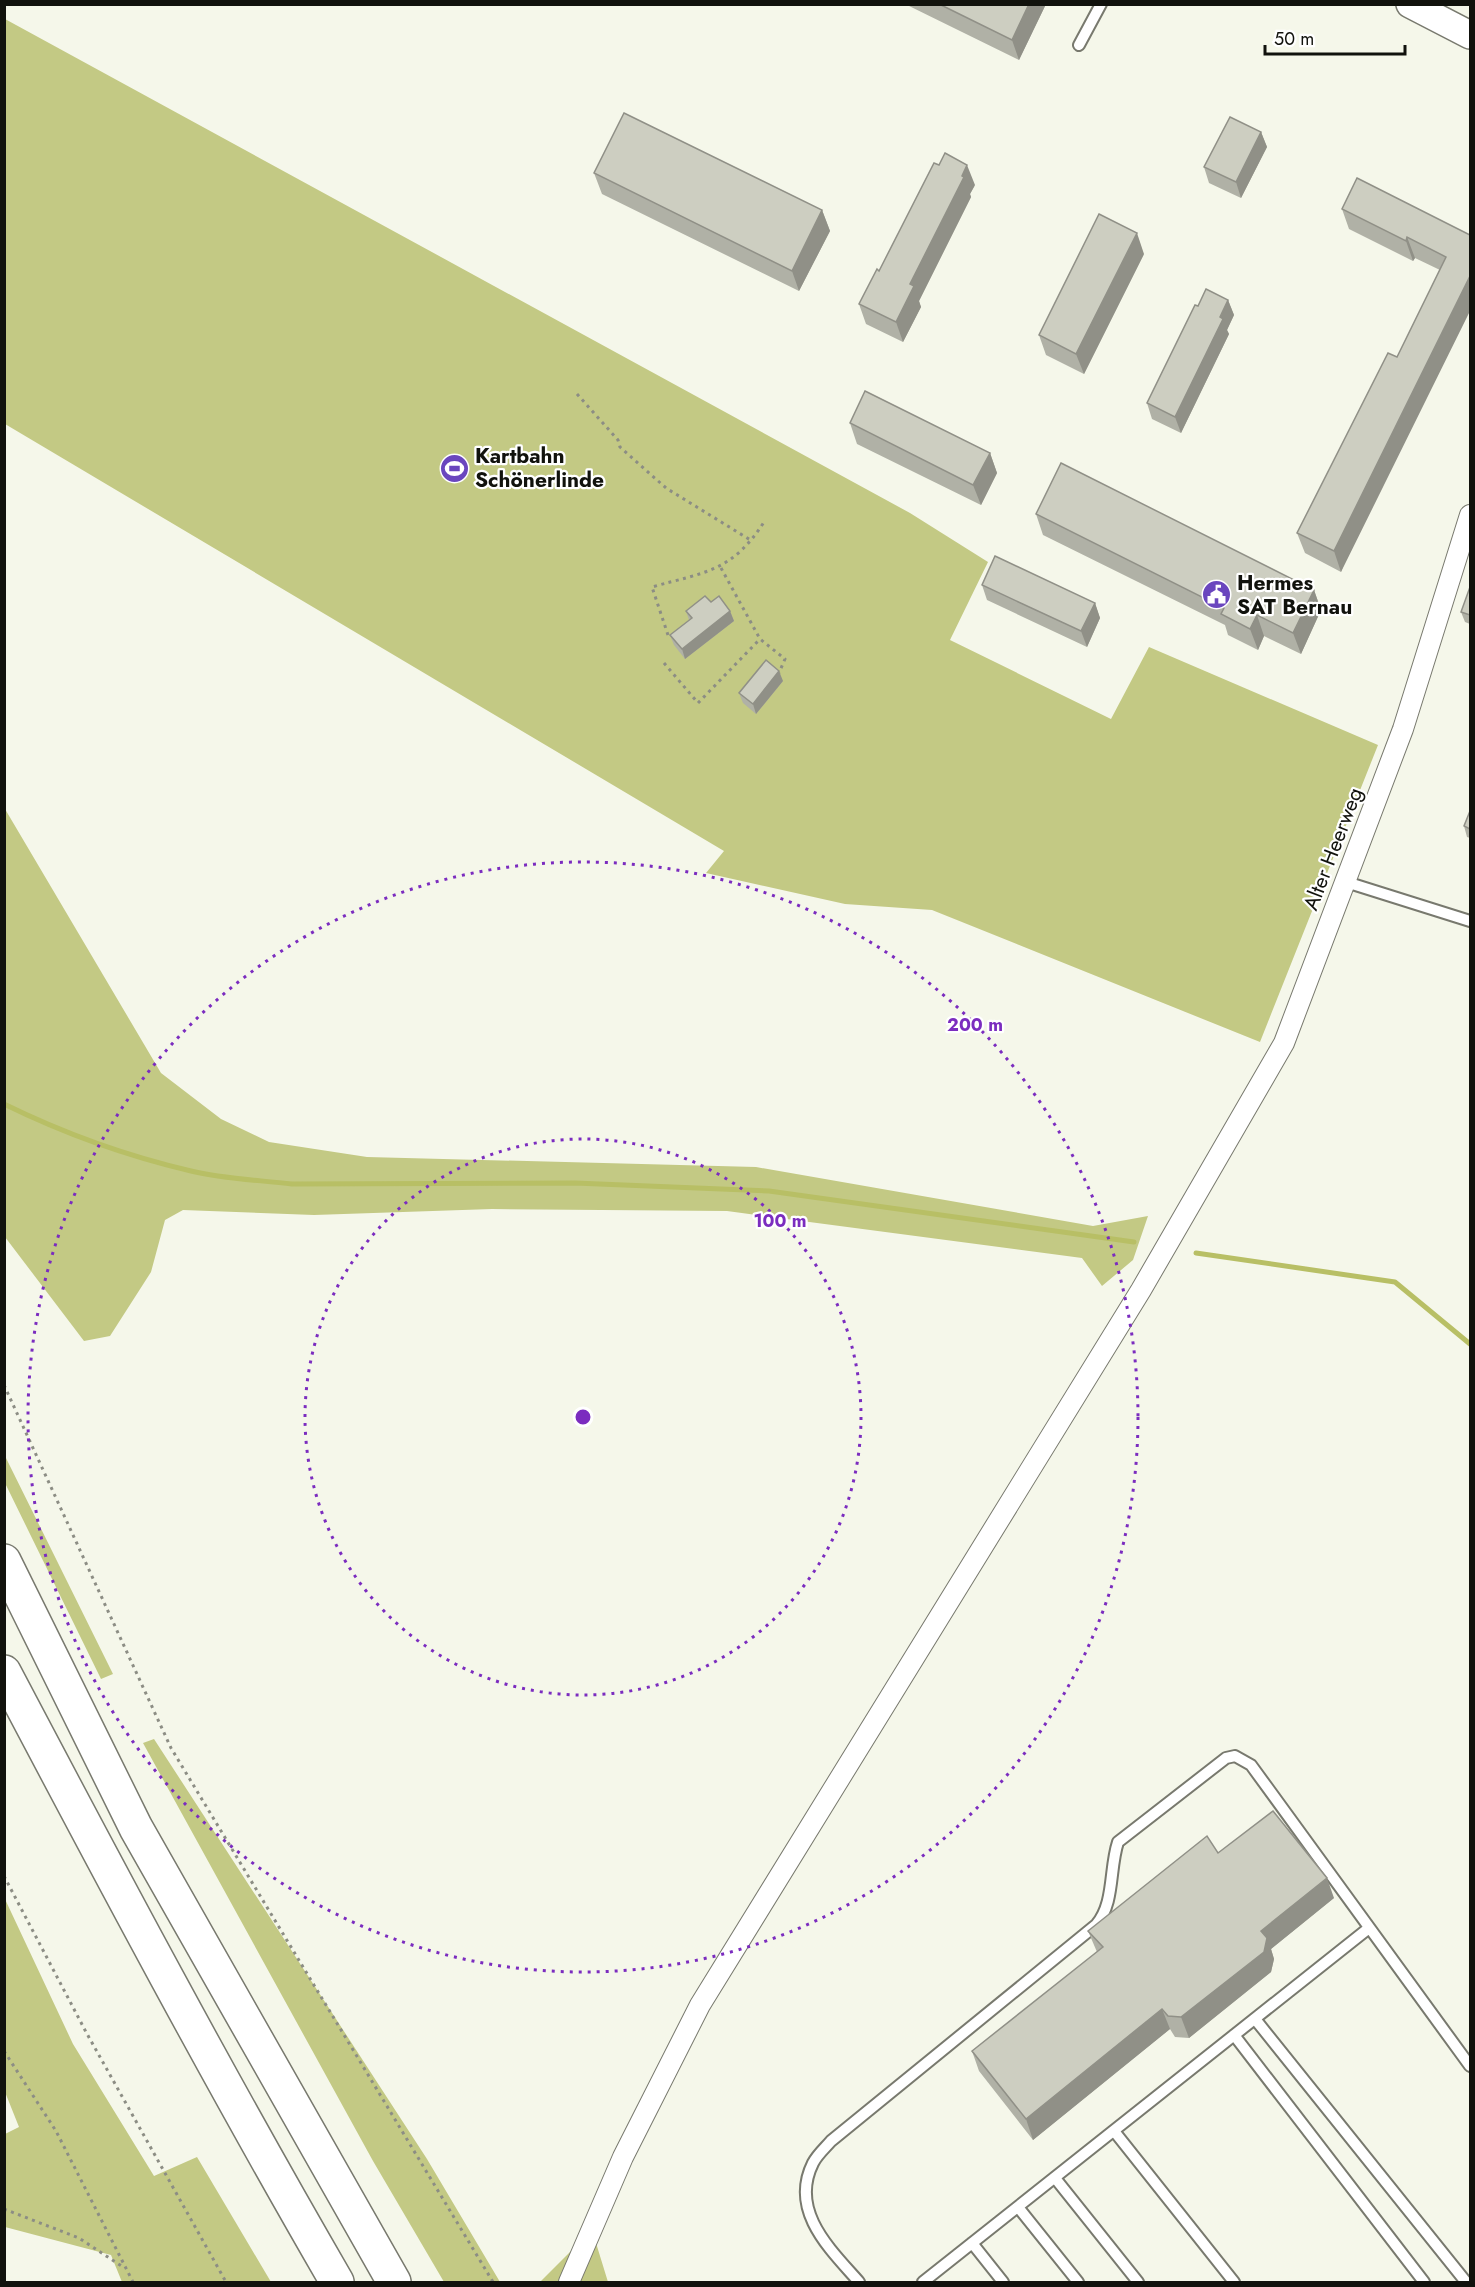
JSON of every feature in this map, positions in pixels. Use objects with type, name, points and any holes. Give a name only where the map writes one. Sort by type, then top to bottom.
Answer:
[{"type":"highway","points":[[4,1561],[136,1828],[394,2283]]},
{"type":"highway","points":[[4,1672],[262,2152],[338,2283]]},
{"type":"main road","points":[[1410,4],[1470,35]]},
{"type":"street","name":"Alter Heerweg","points":[[569,2283],[623,2157],[700,2005],[1141,1290],[1284,1043],[1403,729],[1470,515]]},
{"type":"lane","points":[[1079,45],[1101,4]]},
{"type":"lane","points":[[1346,882],[1470,921]]},
{"type":"lane","points":[[859,2283],[811,2222],[806,2203],[807,2185],[813,2163],[831,2141],[1096,1924],[1103,1916],[1107,1906],[1118,1842],[1219,1762],[1235,1755],[1251,1765],[1470,2066]]},
{"type":"lane","points":[[922,2283],[936,2278],[972,2243],[1369,1928]]},
{"type":"lane","points":[[1255,2019],[1466,2283]]},
{"type":"lane","points":[[1234,2035],[1424,2283]]},
{"type":"lane","points":[[1114,2131],[1234,2283]]},
{"type":"lane","points":[[1054,2178],[1138,2283]]},
{"type":"lane","points":[[1018,2207],[1078,2283]]},
{"type":"lane","points":[[972,2243],[1003,2283]]},
{"type":"path","points":[[577,394],[618,440],[620,447],[666,488],[752,541]]},
{"type":"path","points":[[668,635],[652,587],[721,568],[752,541],[764,522]]},
{"type":"path","points":[[721,568],[760,639],[785,659],[779,673]]},
{"type":"path","points":[[664,663],[698,703],[760,639]]},
{"type":"path","points":[[4,1385],[171,1748],[493,2283]]},
{"type":"path","points":[[4,1876],[86,2032],[226,2283]]},
{"type":"path","points":[[4,2051],[56,2131],[133,2283]]},
{"type":"path","points":[[4,2209],[79,2238],[124,2268]]},
{"type":"green space","name":"Kartbahn Schönerlinde","points":[[5,19],[910,513],[988,562],[950,640],[1111,719],[1149,647],[1378,745],[1260,1042],[932,910],[845,904],[706,873],[724,851],[5,424]]},
{"type":"green space","points":[[5,809],[161,1073],[221,1119],[269,1142],[367,1157],[756,1167],[1093,1226],[1148,1216],[1133,1260],[1102,1286],[1082,1258],[727,1211],[492,1209],[314,1215],[183,1210],[165,1220],[151,1272],[110,1336],[84,1341],[5,1237]]},
{"type":"green space","points":[[5,1456],[113,1674],[101,1679],[5,1483]]},
{"type":"green space","points":[[154,1739],[427,2159],[500,2282],[444,2282],[373,2161],[143,1743]]},
{"type":"green space","points":[[4,1897],[73,2044],[154,2176],[197,2157],[271,2282],[122,2282],[111,2255],[5,2227],[5,2134],[19,2127],[5,2092]]},
{"type":"green space","points":[[592,2230],[608,2282],[540,2282]]},
{"type":"building","points":[[939,4],[1029,4],[1012,40]]},
{"type":"building","points":[[624,113],[822,210],[792,271],[594,173]]},
{"type":"building","points":[[1230,117],[1261,132],[1236,182],[1204,167]]},
{"type":"building","points":[[945,153],[967,165],[962,176],[964,177],[910,284],[914,286],[896,322],[859,304],[877,269],[879,271],[934,163],[939,165]]},
{"type":"building","points":[[1357,178],[1470,235],[1470,276],[1334,551],[1297,533],[1388,353],[1397,357],[1446,257],[1407,237],[1406,241],[1342,209]]},
{"type":"building","points":[[1099,214],[1137,233],[1076,354],[1039,335]]},
{"type":"building","points":[[1206,289],[1228,300],[1220,317],[1223,319],[1175,417],[1147,403],[1195,305],[1198,306]]},
{"type":"building","points":[[865,391],[990,453],[973,485],[850,423]]},
{"type":"building","points":[[1061,463],[1314,590],[1293,633],[1257,615],[1250,629],[1221,614],[1224,608],[1036,514]]},
{"type":"building","points":[[995,556],[1095,603],[1081,631],[982,585]]},
{"type":"building","points":[[1470,587],[1470,615],[1461,612]]},
{"type":"building","points":[[705,596],[711,602],[719,596],[730,611],[682,649],[670,635],[692,618],[686,611]]},
{"type":"building","points":[[766,660],[779,671],[753,704],[739,693]]},
{"type":"building","points":[[1470,811],[1470,829],[1464,826]]},
{"type":"building","points":[[1273,1811],[1327,1878],[1261,1931],[1267,1938],[1264,1952],[1181,2017],[1168,2016],[1162,2009],[1026,2119],[972,2051],[1103,1947],[1088,1931],[1207,1836],[1218,1853]]},
{"type":"waterway","points":[[4,1104],[49,1125],[119,1151],[203,1174],[228,1178],[292,1184],[575,1183],[769,1191],[1134,1242]]},
{"type":"waterway","points":[[1196,1253],[1395,1282],[1470,1344]]},
{"type":"place","name":"Kartbahn Schönerlinde","points":[[454,468]]},
{"type":"place","name":"Hermes SAT Bernau","points":[[1216,595]]}]
